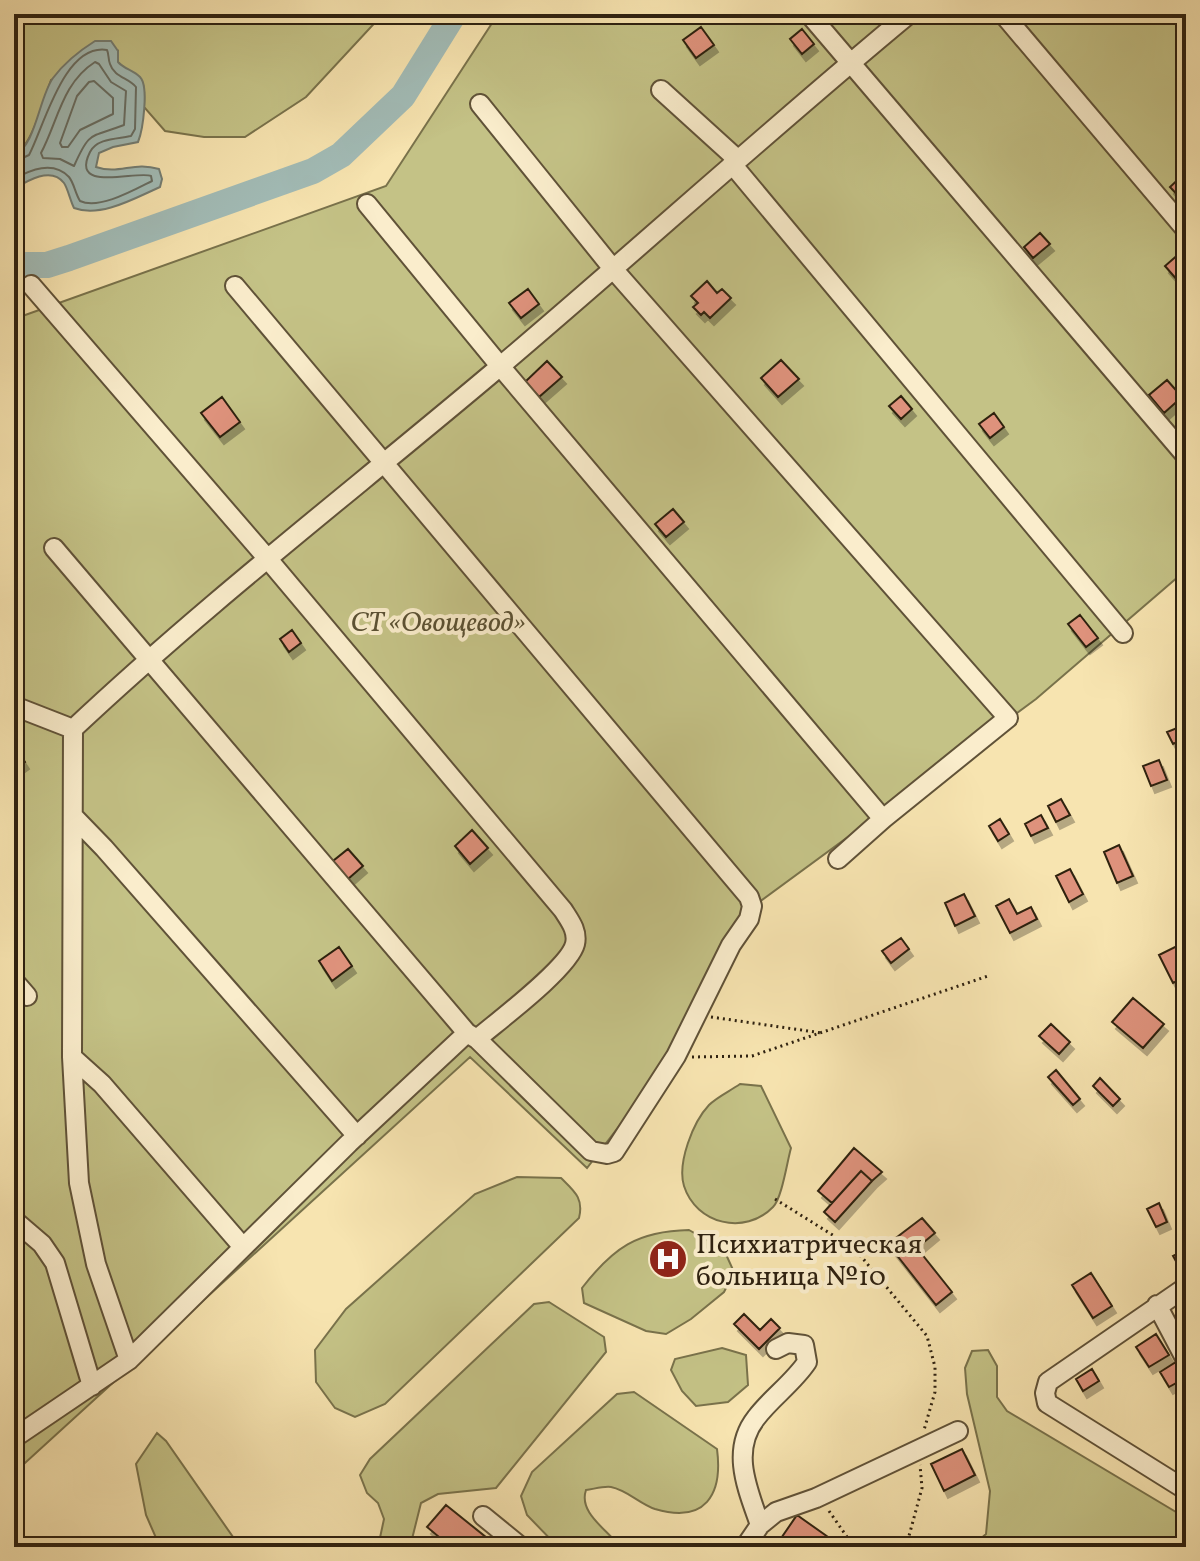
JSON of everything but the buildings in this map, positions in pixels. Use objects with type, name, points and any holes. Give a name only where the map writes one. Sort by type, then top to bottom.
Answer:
[{"type":"street","points":[[809,14],[1186,456]]},
{"type":"street","points":[[129,1360],[96,1264],[79,1183],[72,1057],[73,729],[149,658],[614,270],[734,162],[909,14]]},
{"type":"street","points":[[1003,14],[1186,230]]},
{"type":"street","points":[[661,90],[734,162],[1123,633]]},
{"type":"street","points":[[480,104],[614,270],[1008,718],[838,859]]},
{"type":"street","points":[[367,204],[883,819]]},
{"type":"street","points":[[14,1438],[129,1360],[357,1136],[472,1036],[560,967],[574,946],[574,927],[563,910],[267,558],[31,285]]},
{"type":"street","points":[[54,548],[472,1036],[596,1154],[614,1152],[676,1056],[731,945],[749,919],[752,906],[749,897],[235,286]]},
{"type":"street","points":[[14,706],[73,729]]},
{"type":"street","points":[[73,816],[357,1136]]},
{"type":"street","points":[[14,981],[27,996]]},
{"type":"street","points":[[72,1057],[102,1084],[243,1247]]},
{"type":"street","points":[[14,1220],[42,1244],[55,1263],[92,1386]]},
{"type":"street","points":[[1186,1287],[1048,1382],[1045,1393],[1047,1403],[1186,1490]]},
{"type":"street","points":[[1157,1305],[1186,1360]]},
{"type":"street","points":[[760,1525],[746,1485],[742,1458],[744,1440],[755,1419],[807,1362],[804,1345],[788,1343],[776,1349]]},
{"type":"street","points":[[745,1547],[760,1525],[776,1512],[819,1496],[958,1431]]},
{"type":"street","points":[[483,1516],[521,1547]]},
{"type":"path","points":[[676,1056],[752,1056],[988,976]]},
{"type":"path","points":[[695,1014],[825,1033]]},
{"type":"path","points":[[775,1199],[855,1249],[927,1336],[935,1367],[935,1392],[919,1449],[922,1488],[906,1547]]},
{"type":"path","points":[[819,1496],[854,1547]]},
{"type":"green space","points":[[14,14],[383,14],[306,97],[245,137],[204,137],[165,131],[144,107],[142,82],[118,62],[118,51],[51,80],[32,133],[14,155]]},
{"type":"green space","name":"СТ «Овощевод»","points":[[498,14],[1186,14],[1186,570],[1036,699],[747,911],[662,1070],[587,1168],[470,1057],[14,1473],[14,319],[386,186]]},
{"type":"green space","points":[[740,1084],[761,1086],[791,1148],[782,1188],[773,1207],[749,1221],[722,1222],[710,1217],[690,1199],[682,1177],[683,1166],[692,1132],[703,1112],[712,1102]]},
{"type":"green space","points":[[517,1177],[561,1178],[579,1200],[579,1218],[385,1404],[355,1417],[335,1408],[316,1382],[315,1350],[346,1309],[475,1194]]},
{"type":"green space","points":[[689,1230],[724,1250],[734,1272],[724,1292],[691,1319],[666,1334],[646,1331],[584,1303],[582,1288],[616,1252],[640,1238]]},
{"type":"green space","points":[[549,1302],[604,1337],[606,1352],[496,1488],[438,1494],[421,1503],[410,1547],[378,1547],[384,1519],[378,1503],[367,1493],[360,1475],[370,1459],[534,1304]]},
{"type":"green space","points":[[722,1348],[746,1355],[748,1385],[728,1402],[696,1406],[682,1391],[671,1370],[675,1359]]},
{"type":"green space","points":[[988,1350],[997,1366],[997,1397],[1007,1411],[1186,1518],[1186,1547],[971,1547],[986,1534],[990,1491],[967,1394],[965,1368],[972,1351]]},
{"type":"green space","points":[[634,1392],[717,1449],[717,1480],[713,1492],[698,1509],[672,1513],[649,1507],[611,1487],[586,1490],[586,1506],[590,1514],[620,1547],[558,1547],[527,1515],[521,1496],[532,1472],[617,1394]]},
{"type":"green space","points":[[157,1433],[166,1441],[240,1547],[160,1547],[146,1515],[136,1464]]},
{"type":"water","points":[[95,41],[111,41],[118,51],[118,62],[143,82],[145,98],[138,142],[99,153],[96,167],[112,170],[150,167],[159,169],[162,179],[160,187],[129,201],[106,209],[84,210],[74,208],[64,183],[53,176],[39,177],[14,189],[14,155],[27,142],[53,78],[72,57]]},
{"type":"waterway","points":[[14,268],[47,265],[69,258],[313,171],[341,155],[403,96],[454,14]]},
{"type":"place","name":"Психиатрическая больница №10","points":[[668,1259]]}]
